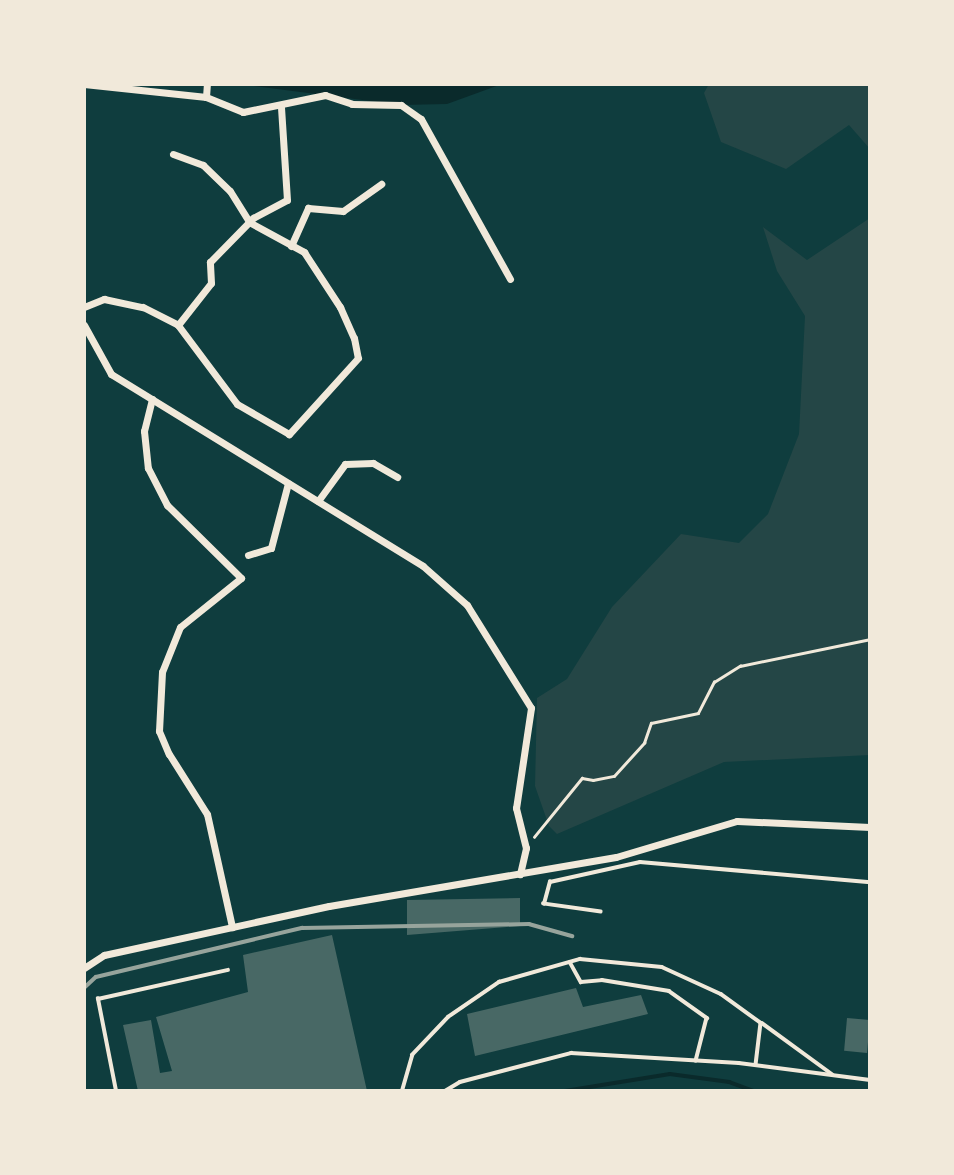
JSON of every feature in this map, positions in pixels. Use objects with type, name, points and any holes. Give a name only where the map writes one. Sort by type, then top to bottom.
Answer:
[{"type":"street","points":[[84,84],[206,97],[243,112],[281,106],[325,94],[352,104],[401,105],[421,119],[510,279]]},
{"type":"street","points":[[206,97],[207,84]]},
{"type":"street","points":[[178,325],[211,283],[210,262],[249,222],[286,201],[281,106]]},
{"type":"street","points":[[84,307],[104,299],[143,307],[178,325],[237,404],[289,434],[358,358],[354,338],[340,307],[304,252],[249,222],[230,191],[202,165],[173,154]]},
{"type":"street","points":[[291,246],[308,208],[343,211],[381,184]]},
{"type":"street","points":[[84,325],[111,374],[423,566],[467,605],[531,708],[516,808],[526,848],[520,874]]},
{"type":"street","points":[[152,399],[144,431],[148,468],[167,505],[241,578],[180,627],[162,673],[159,731],[169,754],[207,814],[232,927]]},
{"type":"street","points":[[318,501],[345,464],[373,463],[397,477]]},
{"type":"street","points":[[248,555],[271,548],[288,483]]},
{"type":"street","points":[[84,968],[104,956],[329,906],[616,857],[737,821],[870,827]]},
{"type":"lane","points":[[601,912],[544,904],[550,882],[640,862],[870,882]]},
{"type":"lane","points":[[402,1091],[412,1055],[448,1017],[499,982],[580,959],[662,967],[720,995],[834,1075]]},
{"type":"lane","points":[[570,962],[581,982],[603,980],[669,991],[707,1018],[696,1061]]},
{"type":"lane","points":[[116,1091],[98,999],[228,970]]},
{"type":"lane","points":[[756,1065],[761,1023]]},
{"type":"lane","points":[[445,1091],[460,1082],[571,1053],[756,1065],[870,1080]]},
{"type":"path","points":[[526,848],[582,778],[593,780],[614,776],[644,743],[652,723],[698,713],[714,682],[740,666],[870,639]]},
{"type":"shaded area","points":[[238,84],[502,84],[447,104],[401,105]]},
{"type":"shaded area","points":[[709,84],[870,84],[870,149],[849,125],[786,169],[721,142],[704,93]]},
{"type":"shaded area","points":[[870,218],[870,755],[724,762],[557,834],[549,826],[535,786],[537,698],[567,679],[612,607],[681,534],[739,543],[768,514],[799,434],[805,316],[777,271],[763,227],[807,260]]},
{"type":"building","points":[[520,898],[520,926],[407,935],[407,900]]},
{"type":"building","points":[[332,935],[367,1091],[138,1091],[123,1025],[151,1020],[160,1073],[172,1071],[156,1017],[248,992],[243,955]]},
{"type":"building","points":[[576,988],[583,1007],[641,995],[648,1014],[475,1056],[467,1014]]},
{"type":"building","points":[[847,1018],[870,1020],[867,1053],[844,1051]]},
{"type":"waterway","points":[[565,1091],[670,1074],[729,1082],[754,1091]]},
{"type":"railway","points":[[84,988],[96,977],[302,928],[529,924],[572,936]]}]
